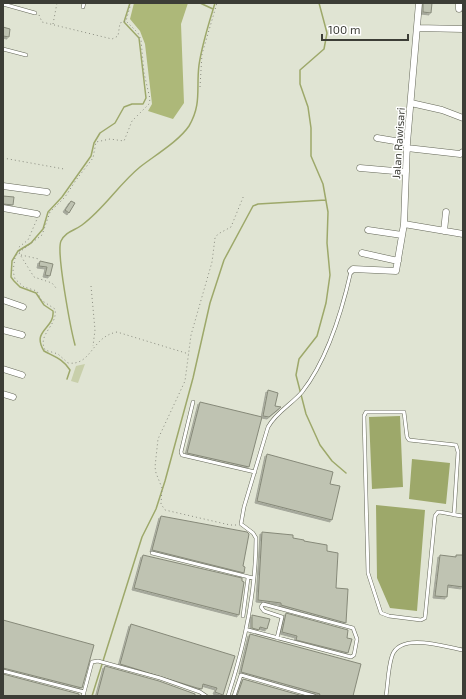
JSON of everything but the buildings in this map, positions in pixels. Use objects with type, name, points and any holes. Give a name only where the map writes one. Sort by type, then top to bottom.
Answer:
[{"type":"street","name":"Jalan Rawisari","points":[[398,261],[404,224],[407,146],[418,3]]},
{"type":"street","points":[[417,28],[463,29]]},
{"type":"street","points":[[411,103],[442,110],[463,118]]},
{"type":"street","points":[[377,138],[407,146],[460,154],[463,152]]},
{"type":"street","points":[[360,168],[406,172]]},
{"type":"street","points":[[3,186],[47,192]]},
{"type":"street","points":[[3,208],[37,214]]},
{"type":"street","points":[[444,231],[446,212]]},
{"type":"street","points":[[404,224],[463,234]]},
{"type":"street","points":[[368,230],[402,235]]},
{"type":"street","points":[[351,271],[358,269],[396,271],[398,261],[362,253]]},
{"type":"street","points":[[3,300],[23,307]]},
{"type":"street","points":[[3,330],[22,335]]},
{"type":"street","points":[[3,369],[22,375]]},
{"type":"street","points":[[3,394],[13,397]]},
{"type":"lane","points":[[15,7],[16,3]]},
{"type":"lane","points":[[83,8],[84,3]]},
{"type":"lane","points":[[3,4],[35,13]]},
{"type":"lane","points":[[3,49],[26,55]]},
{"type":"lane","points":[[228,696],[248,630],[252,606],[256,538],[253,533],[241,524],[244,507],[270,422],[302,393],[316,370],[333,333],[341,310],[351,271]]},
{"type":"lane","points":[[193,402],[180,452],[182,455],[255,472]]},
{"type":"lane","points":[[454,515],[458,452],[456,445],[409,440],[407,437],[404,412],[366,412],[364,416],[368,573],[381,613],[389,616],[421,620],[425,618],[435,516],[438,512],[454,515],[463,516]]},
{"type":"lane","points":[[152,553],[248,578],[253,578]]},
{"type":"lane","points":[[243,616],[248,578]]},
{"type":"lane","points":[[248,630],[277,638],[351,657],[354,655],[357,639],[353,628],[263,604],[261,607],[264,611],[282,617],[277,638]]},
{"type":"lane","points":[[386,696],[391,657],[400,645],[412,642],[463,650]]},
{"type":"lane","points":[[3,671],[84,694],[92,662],[101,662],[160,678],[200,692],[206,696]]},
{"type":"lane","points":[[234,696],[241,675],[314,696]]},
{"type":"path","points":[[53,24],[57,3]]},
{"type":"path","points":[[35,13],[40,16],[42,22],[112,39],[118,36],[121,23],[126,21],[131,3]]},
{"type":"path","points":[[200,87],[202,54],[217,3]]},
{"type":"path","points":[[91,286],[95,330],[93,346],[86,359],[81,363],[68,363],[58,354],[45,350],[43,340],[56,318],[55,309],[41,300],[37,292],[24,287],[15,279],[13,265],[20,252],[42,235],[50,212],[65,198],[76,180],[94,158],[96,142],[110,139],[124,141],[132,121],[149,104],[150,99],[144,73],[141,40],[136,30],[126,21]]},
{"type":"path","points":[[3,158],[64,169]]},
{"type":"path","points":[[241,524],[230,525],[165,510],[161,504],[163,491],[155,467],[158,439],[185,381],[197,311],[213,258],[215,238],[218,234],[231,227],[244,195]]},
{"type":"path","points":[[37,214],[38,215],[28,240],[19,247],[20,255],[34,277],[52,283],[56,288]]},
{"type":"path","points":[[20,255],[38,259]]},
{"type":"path","points":[[93,346],[108,334],[117,332],[189,354]]},
{"type":"shaded area","points":[[134,3],[188,3],[181,24],[184,103],[173,119],[148,111],[152,104],[145,44],[140,31],[130,19]]},
{"type":"shaded area","points":[[85,364],[78,383],[71,381],[76,366]]},
{"type":"shaded area","points":[[400,416],[403,487],[372,489],[369,417]]},
{"type":"shaded area","points":[[412,459],[450,463],[446,504],[409,499]]},
{"type":"shaded area","points":[[376,505],[425,510],[417,611],[390,608],[377,578]]},
{"type":"waterway","points":[[67,379],[70,370],[65,363],[44,351],[41,344],[40,338],[51,322],[53,311],[44,305],[36,293],[20,287],[14,281],[11,277],[12,261],[18,251],[31,243],[43,229],[48,212],[62,197],[91,156],[94,143],[100,133],[115,123],[124,107],[132,104],[143,104],[146,98],[139,38],[124,22],[130,3]]},
{"type":"waterway","points":[[200,3],[213,9]]},
{"type":"waterway","points":[[75,345],[62,275],[60,248],[61,241],[68,233],[90,219],[132,174],[173,143],[189,126],[196,110],[200,57],[215,3]]},
{"type":"waterway","points":[[319,3],[327,33],[324,49],[300,70],[300,84],[308,107],[311,128],[311,156],[323,184],[328,212],[327,243],[330,275],[326,303],[317,336],[299,359],[296,375],[306,414],[320,445],[332,461],[346,473]]},
{"type":"waterway","points":[[92,696],[142,537],[156,509],[165,481],[193,378],[210,303],[224,260],[253,206],[258,204],[326,200]]}]
